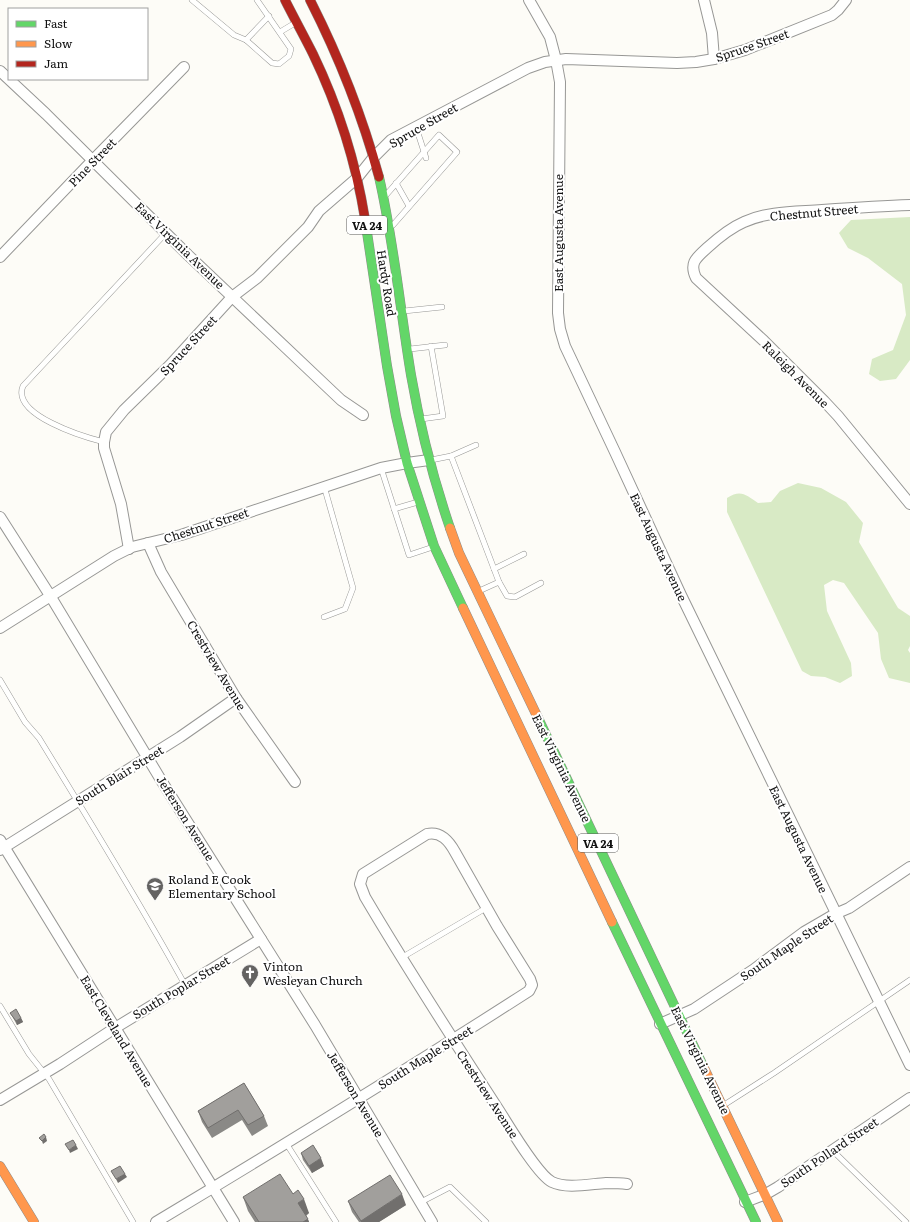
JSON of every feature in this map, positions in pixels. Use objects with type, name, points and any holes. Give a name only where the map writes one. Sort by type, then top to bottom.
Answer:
[{"type":"main road","name":"Hardy Road","points":[[285,0],[297,21],[327,86],[342,128],[356,178],[365,217],[387,366],[396,416],[407,463]]},
{"type":"main road","name":"Hardy Road","points":[[310,0],[340,63],[357,106],[384,198],[418,419],[429,460]]},
{"type":"main road","name":"East Virginia Avenue","points":[[429,460],[443,509],[459,554],[766,1194],[778,1222]]},
{"type":"main road","name":"East Virginia Avenue","points":[[407,463],[434,546],[483,656],[745,1202],[756,1222]]},
{"type":"main road","points":[[0,1166],[34,1222]]},
{"type":"street","name":"East Augusta Avenue","points":[[529,0],[550,37],[560,82],[558,313],[560,329],[565,346],[681,594],[835,914],[910,1065]]},
{"type":"street","points":[[704,0],[712,33],[714,59]]},
{"type":"street","name":"Spruce Street","points":[[104,442],[106,432],[124,410],[170,365],[232,297],[257,278],[308,227],[319,211],[356,178],[391,140],[528,68],[556,60],[566,59],[677,63],[714,59],[744,50],[832,15],[846,0]]},
{"type":"street","name":"Pine Street","points":[[0,257],[184,67]]},
{"type":"street","name":"East Virginia Avenue","points":[[0,71],[8,78]]},
{"type":"street","name":"East Virginia Avenue","points":[[10,80],[232,297],[341,400],[363,415]]},
{"type":"street","name":"Chestnut Street","points":[[705,250],[730,230],[757,217],[780,213],[910,204]]},
{"type":"street","name":"Raleigh Avenue","points":[[705,250],[695,258],[693,272],[696,278],[764,341],[824,401],[847,426],[910,504]]},
{"type":"street","points":[[104,442],[104,448],[121,504],[129,548]]},
{"type":"street","name":"Chestnut Street","points":[[0,628],[129,548],[181,535],[381,468],[429,460]]},
{"type":"street","name":"Jefferson Avenue","points":[[0,517],[51,597],[148,758],[261,939],[432,1222]]},
{"type":"street","name":"Crestview Avenue","points":[[148,543],[161,572],[236,698],[294,782]]},
{"type":"street","name":"South Blair Street","points":[[1,846],[148,758],[236,698]]},
{"type":"street","name":"Crestview Avenue","points":[[486,908],[448,840],[438,834],[427,834],[363,874],[360,884],[365,897],[401,958],[514,1134],[543,1176],[550,1182],[566,1185],[607,1183],[627,1184]]},
{"type":"street","name":"East Cleveland Avenue","points":[[1,846],[234,1222]]},
{"type":"street","name":"South Maple Street","points":[[660,1024],[694,1009],[753,970],[804,932],[835,914],[849,908],[910,867]]},
{"type":"street","name":"South Maple Street","points":[[156,1222],[453,1040],[529,991],[532,985],[530,979],[486,908]]},
{"type":"street","name":"South Poplar Street","points":[[0,1100],[261,939]]},
{"type":"street","name":"South Pollard Street","points":[[745,1202],[766,1194],[910,1098]]},
{"type":"lane","points":[[192,0],[234,35],[246,40],[272,63],[279,64],[290,56],[292,49],[257,0]]},
{"type":"lane","points":[[246,40],[269,16]]},
{"type":"lane","points":[[280,32],[297,21]]},
{"type":"lane","points":[[416,127],[425,155]]},
{"type":"lane","points":[[384,198],[396,183],[425,155],[439,135],[457,152],[434,174],[409,206],[389,228]]},
{"type":"lane","points":[[396,183],[409,206]]},
{"type":"lane","points":[[104,442],[82,437],[45,420],[23,401],[21,389],[166,232]]},
{"type":"lane","points":[[401,312],[442,307]]},
{"type":"lane","points":[[407,349],[445,345]]},
{"type":"lane","points":[[418,419],[442,416],[431,346]]},
{"type":"lane","points":[[429,460],[451,456],[476,445]]},
{"type":"lane","points":[[451,456],[499,582],[507,596],[514,597],[541,583]]},
{"type":"lane","points":[[381,468],[409,555],[434,546]]},
{"type":"lane","points":[[324,486],[353,588],[345,609],[324,617]]},
{"type":"lane","points":[[394,508],[419,502]]},
{"type":"lane","points":[[494,569],[524,554]]},
{"type":"lane","points":[[478,592],[499,582]]},
{"type":"lane","points":[[0,680],[25,722],[39,738],[78,801],[142,908],[185,985]]},
{"type":"lane","points":[[401,958],[486,908]]},
{"type":"lane","points":[[723,1105],[774,1073],[910,980]]},
{"type":"lane","points":[[0,1006],[29,1054],[44,1073],[133,1222]]},
{"type":"lane","points":[[286,1143],[336,1222]]},
{"type":"lane","points":[[832,1150],[906,1222]]},
{"type":"lane","points":[[421,1202],[450,1187],[486,1222]]},
{"type":"green space","points":[[910,217],[910,360],[896,379],[880,381],[869,374],[872,359],[893,350],[906,315],[902,284],[868,258],[848,248],[839,233],[851,220]]},
{"type":"green space","points":[[798,483],[821,488],[846,502],[863,523],[859,542],[898,608],[910,616],[910,646],[908,650],[910,653],[910,683],[889,678],[881,659],[878,633],[844,583],[833,580],[824,585],[827,611],[851,663],[852,676],[840,683],[825,677],[811,676],[802,671],[727,512],[727,498],[732,495],[743,494],[758,503],[771,502],[780,491]]},
{"type":"building","points":[[16,1009],[21,1018],[16,1021],[10,1013]]},
{"type":"building","points":[[244,1083],[264,1116],[248,1125],[238,1110],[208,1128],[198,1111]]},
{"type":"building","points":[[44,1134],[46,1137],[42,1141],[39,1138]]},
{"type":"building","points":[[73,1140],[76,1145],[69,1150],[65,1144]]},
{"type":"building","points":[[313,1145],[321,1158],[309,1166],[301,1153]]},
{"type":"building","points":[[120,1166],[125,1174],[116,1179],[111,1171]]},
{"type":"building","points":[[280,1174],[293,1194],[298,1190],[304,1199],[298,1203],[308,1219],[303,1222],[259,1222],[243,1197]]},
{"type":"building","points":[[390,1175],[402,1194],[361,1221],[348,1201]]},
{"type":"traffic: fast","points":[[379,177],[389,226],[418,414],[438,490],[450,528]]},
{"type":"traffic: fast","points":[[365,219],[387,366],[396,416],[407,463],[434,546],[463,608]]},
{"type":"traffic: fast","points":[[538,718],[703,1066]]},
{"type":"traffic: fast","points":[[612,922],[756,1222]]},
{"type":"traffic: slow","points":[[450,528],[459,553],[538,718]]},
{"type":"traffic: slow","points":[[463,608],[612,922]]},
{"type":"traffic: slow","points":[[703,1066],[778,1222]]},
{"type":"traffic: slow","points":[[0,1166],[34,1222]]},
{"type":"traffic: jam","points":[[285,0],[313,54],[338,114],[357,177],[365,219]]},
{"type":"traffic: jam","points":[[310,0],[331,43],[349,87],[365,131],[379,177]]},
{"type":"place","name":"Roland E Cook Elementary School","points":[[155,901]]},
{"type":"place","name":"Vinton Wesleyan Church","points":[[250,988]]}]
